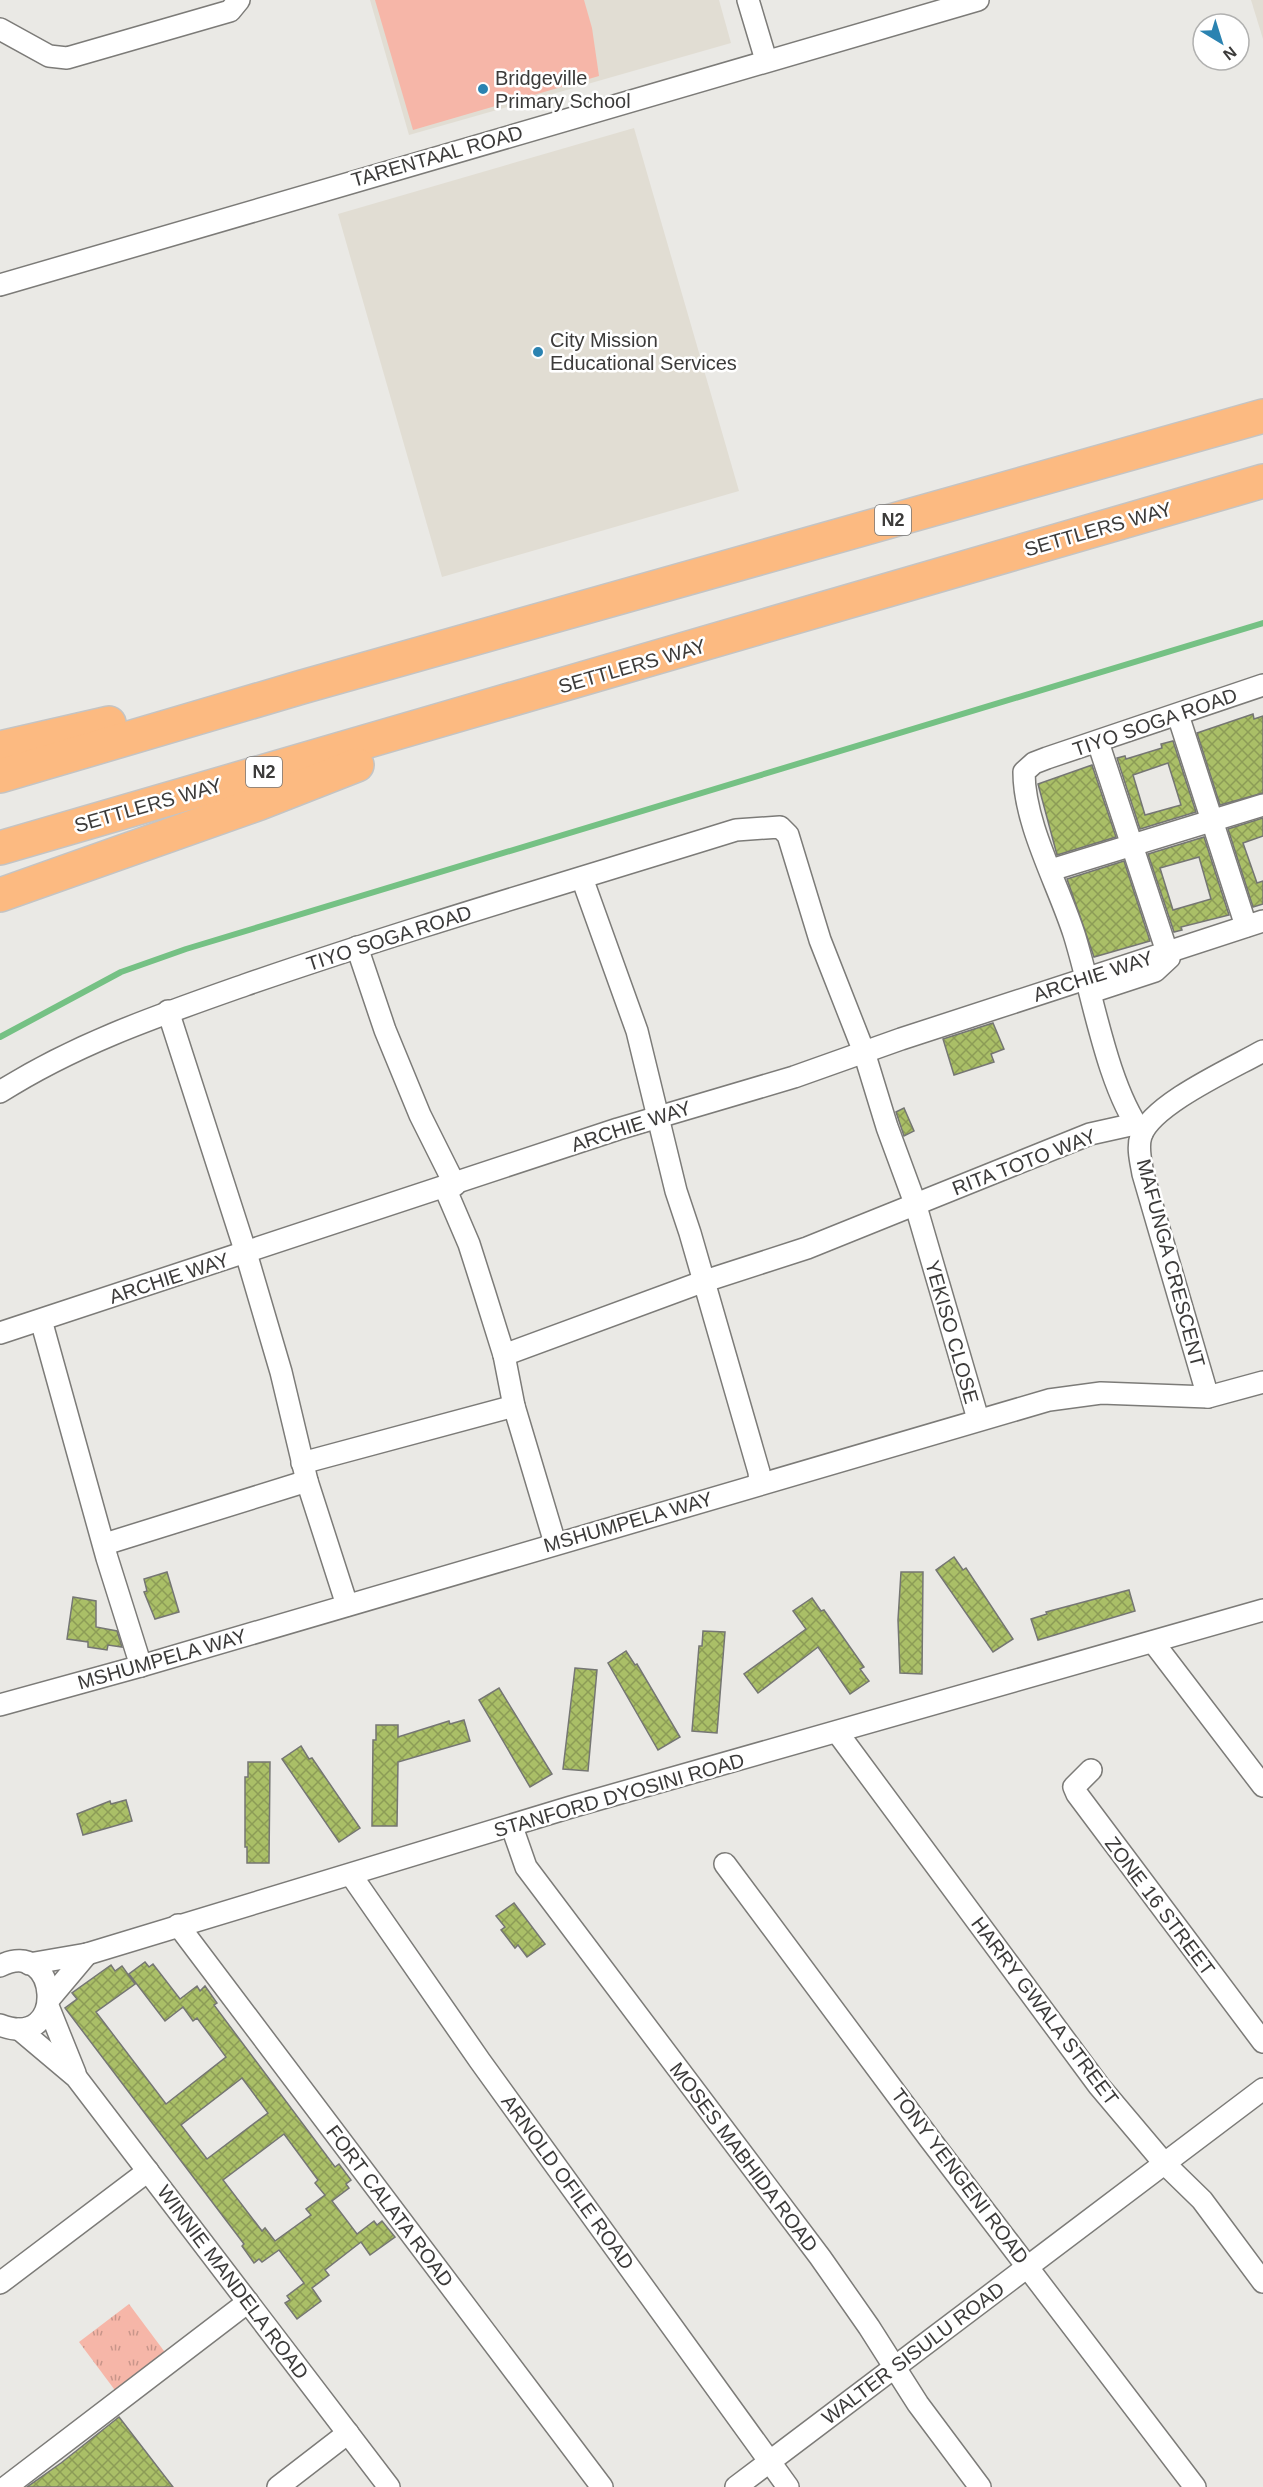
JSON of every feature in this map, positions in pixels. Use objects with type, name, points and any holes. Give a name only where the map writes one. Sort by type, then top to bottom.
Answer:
[{"type":"highway","name":"N2","points":[[0,776],[302,687],[1263,416]]},
{"type":"highway","name":"SETTLERS WAY","points":[[0,848],[1263,481]]},
{"type":"highway","points":[[0,748],[204,701],[302,687]]},
{"type":"highway","points":[[0,895],[260,803],[529,696]]},
{"type":"street","points":[[0,29],[49,56],[67,58],[230,11],[239,0]]},
{"type":"street","points":[[748,0],[766,60]]},
{"type":"street","name":"TARENTAAL ROAD","points":[[0,285],[978,0]]},
{"type":"street","name":"TIYO SOGA ROAD","points":[[1138,1129],[1119,1088],[1089,985],[1028,801],[1024,772],[1030,766],[1047,758],[1263,686]]},
{"type":"street","points":[[1178,715],[1213,820],[1254,924]]},
{"type":"street","points":[[1098,742],[1159,936],[1169,952]]},
{"type":"street","points":[[1051,870],[1263,805]]},
{"type":"street","name":"TIYO SOGA ROAD","points":[[0,1092],[90,1043],[168,1011],[357,948],[736,830],[776,825],[784,829],[788,835]]},
{"type":"street","name":"YEKISO CLOSE","points":[[788,835],[822,947],[864,1052],[897,1157],[915,1203],[978,1419]]},
{"type":"street","points":[[582,878],[632,1013],[676,1191],[690,1233],[760,1484]]},
{"type":"street","name":"ARCHIE WAY","points":[[0,1333],[658,1117],[794,1077],[864,1052],[1089,985],[1169,952],[1254,924]]},
{"type":"street","points":[[357,948],[385,1030],[450,1186],[504,1355],[514,1406],[555,1543]]},
{"type":"street","points":[[168,1011],[246,1253],[279,1366],[305,1472],[347,1605]]},
{"type":"street","name":"MAFUNGA CRESCENT","points":[[1208,1396],[1143,1174],[1138,1129],[1168,1105],[1263,1051]]},
{"type":"street","name":"RITA TOTO WAY","points":[[504,1355],[702,1282],[807,1248],[1090,1134],[1138,1129]]},
{"type":"street","points":[[41,1320],[141,1666]]},
{"type":"street","name":"MSHUMPELA WAY","points":[[0,1705],[141,1666],[978,1419],[1077,1394],[1208,1396],[1263,1383]]},
{"type":"street","points":[[106,1551],[305,1472],[514,1406]]},
{"type":"street","name":"STANFORD DYOSINI ROAD","points":[[0,1966],[18,1962],[29,1964],[87,1954],[512,1827],[571,1807],[1263,1610]]},
{"type":"street","points":[[1153,1642],[1263,1786]]},
{"type":"street","name":"HARRY GWALA STREET","points":[[837,1732],[1100,2086],[1164,2163],[1202,2200],[1263,2282]]},
{"type":"street","name":"ZONE 16 STREET","points":[[1091,1770],[1074,1787],[1077,1794],[1263,2042]]},
{"type":"street","name":"MOSES MABHIDA ROAD","points":[[512,1827],[526,1867],[820,2256],[918,2404],[980,2487]]},
{"type":"street","name":"TONY YENGENI ROAD","points":[[725,1864],[1195,2487]]},
{"type":"street","name":"ARNOLD OFILE ROAD","points":[[351,1875],[480,2061],[788,2487]]},
{"type":"street","name":"FORT CALATA ROAD","points":[[178,1925],[602,2487]]},
{"type":"street","points":[[10,2027],[37,2022],[49,2002],[87,1954]]},
{"type":"street","name":"WINNIE MANDELA ROAD","points":[[29,1964],[40,1972],[48,1984],[49,2002],[76,2077]]},
{"type":"street","name":"WINNIE MANDELA ROAD","points":[[10,2027],[76,2077],[389,2487]]},
{"type":"street","name":"WALTER SISULU ROAD","points":[[736,2487],[1263,2089]]},
{"type":"street","points":[[0,2283],[148,2171]]},
{"type":"street","points":[[6,2487],[248,2302]]},
{"type":"street","points":[[278,2487],[348,2433]]},
{"type":"shaded area","name":"Bridgeville Primary School","points":[[370,0],[719,0],[731,43],[409,135]]},
{"type":"shaded area","points":[[1251,0],[1263,0],[1263,39]]},
{"type":"shaded area","name":"City Mission Educational Services","points":[[634,128],[739,491],[442,577],[338,214]]},
{"type":"green space","name":"Bridgeville Primary School","points":[[375,0],[584,0],[592,28],[599,76],[413,130]]},
{"type":"green space","points":[[129,2304],[167,2355],[117,2393],[79,2342]]},
{"type":"building","points":[[1253,714],[1254,719],[1263,716],[1263,793],[1220,805],[1197,733]]},
{"type":"building","points":[[1173,741],[1196,812],[1140,829],[1117,758],[1125,756],[1126,759],[1162,748],[1161,744]],"holes":[[[1168,763],[1181,805],[1145,815],[1133,775]]]},
{"type":"building","points":[[1092,765],[1116,837],[1057,855],[1038,784]]},
{"type":"building","points":[[1263,818],[1263,836],[1243,843],[1257,883],[1263,881],[1263,904],[1253,907],[1228,829]]},
{"type":"building","points":[[1204,837],[1229,915],[1181,927],[1182,930],[1174,932],[1148,854]],"holes":[[[1199,857],[1211,899],[1173,910],[1160,868]]]},
{"type":"building","points":[[1124,861],[1150,941],[1094,957],[1067,879]]},
{"type":"building","points":[[993,1023],[1004,1049],[991,1054],[994,1062],[954,1075],[943,1039]]},
{"type":"building","points":[[904,1108],[914,1131],[904,1136],[896,1112]]},
{"type":"building","points":[[954,1557],[963,1570],[966,1568],[1013,1639],[993,1652],[936,1570]]},
{"type":"building","points":[[167,1572],[179,1612],[155,1619],[144,1592],[147,1591],[144,1579]]},
{"type":"building","points":[[901,1572],[923,1572],[922,1674],[900,1673],[898,1620]]},
{"type":"building","points":[[1129,1590],[1135,1611],[1038,1640],[1031,1619],[1047,1614],[1046,1612]]},
{"type":"building","points":[[73,1597],[96,1601],[96,1627],[117,1631],[122,1647],[108,1645],[107,1650],[88,1647],[88,1642],[67,1639]]},
{"type":"building","points":[[812,1598],[821,1611],[824,1610],[864,1667],[860,1669],[869,1681],[850,1694],[818,1647],[758,1693],[744,1674],[806,1629],[793,1611]]},
{"type":"building","points":[[703,1631],[725,1632],[717,1733],[692,1731],[699,1646],[702,1646]]},
{"type":"building","points":[[626,1651],[635,1665],[637,1664],[680,1737],[658,1750],[608,1663]]},
{"type":"building","points":[[575,1668],[597,1670],[588,1771],[563,1769]]},
{"type":"building","points":[[499,1688],[552,1774],[530,1787],[479,1700]]},
{"type":"building","points":[[464,1720],[470,1741],[398,1762],[397,1826],[372,1826],[373,1740],[376,1740],[376,1725],[398,1725],[398,1737],[449,1721],[450,1724]]},
{"type":"building","points":[[301,1746],[309,1759],[312,1758],[360,1828],[339,1842],[282,1759]]},
{"type":"building","points":[[248,1762],[270,1762],[269,1863],[247,1863],[245,1777],[248,1777]]},
{"type":"building","points":[[126,1800],[132,1821],[83,1835],[77,1814],[110,1801],[111,1804]]},
{"type":"building","points":[[514,1903],[545,1944],[527,1957],[518,1945],[515,1948],[501,1930],[505,1927],[496,1916]]},
{"type":"building","points":[[145,1962],[149,1967],[153,1964],[180,1999],[197,1986],[200,1991],[205,1986],[217,2003],[214,2005],[335,2167],[339,2164],[351,2180],[346,2184],[349,2188],[332,2201],[357,2234],[374,2221],[377,2225],[382,2221],[395,2237],[370,2255],[361,2242],[325,2270],[329,2275],[312,2288],[321,2301],[297,2319],[285,2303],[290,2300],[287,2296],[304,2283],[279,2250],[262,2262],[259,2259],[254,2263],[242,2246],[244,2244],[65,2008],[77,1999],[72,1993],[111,1965],[115,1971],[122,1966],[135,1984],[96,2012],[166,2104],[226,2057],[197,2018],[193,2021],[183,2007],[165,2021],[129,1974]],"holes":[[[242,2078],[268,2113],[207,2159],[181,2125]],[[284,2134],[318,2180],[315,2183],[325,2195],[306,2209],[311,2215],[275,2241],[265,2228],[262,2231],[223,2180]]]},
{"type":"building","points":[[119,2417],[173,2487],[27,2487],[61,2463]]},
{"type":"waterway","points":[[0,1037],[121,972],[186,949],[1263,623]]},
{"type":"place","name":"Bridgeville Primary School","points":[[483,89]]},
{"type":"place","name":"City Mission Educational Services","points":[[538,352]]}]
